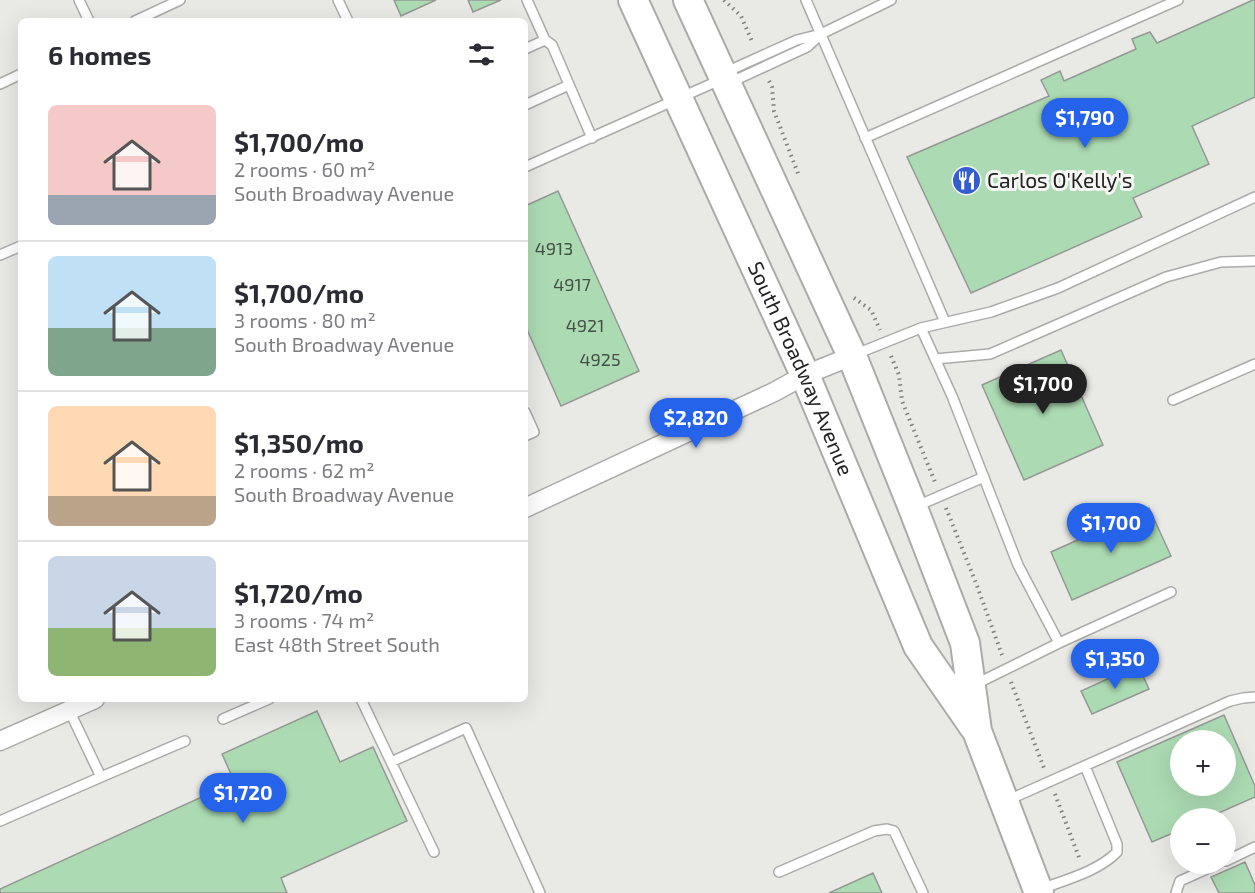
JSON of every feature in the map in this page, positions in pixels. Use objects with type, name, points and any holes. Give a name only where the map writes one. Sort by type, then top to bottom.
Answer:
[{"type":"main road","name":"South Broadway Avenue","points":[[633,0],[805,375],[918,646],[977,731]]},
{"type":"main road","name":"South Broadway Avenue","points":[[688,0],[852,356],[913,508],[965,643],[977,731],[1038,892]]},
{"type":"street","points":[[528,504],[774,392],[805,375],[852,356]]},
{"type":"street","points":[[0,741],[87,702]]},
{"type":"lane","points":[[79,0],[88,18]]},
{"type":"lane","points":[[141,18],[180,0]]},
{"type":"lane","points":[[338,0],[347,18]]},
{"type":"lane","points":[[527,0],[545,40],[552,45],[592,138]]},
{"type":"lane","points":[[807,0],[945,322]]},
{"type":"lane","points":[[528,166],[724,79],[807,47],[821,33],[891,0]]},
{"type":"lane","points":[[866,138],[1178,0]]},
{"type":"lane","points":[[528,48],[545,40]]},
{"type":"lane","points":[[0,84],[18,75]]},
{"type":"lane","points":[[528,104],[569,85]]},
{"type":"lane","points":[[852,356],[921,328],[991,312],[1058,288],[1255,197]]},
{"type":"lane","points":[[0,255],[18,247]]},
{"type":"lane","points":[[935,359],[990,354],[1166,277],[1221,262],[1255,261]]},
{"type":"lane","points":[[921,328],[952,396],[1018,565],[1059,643]]},
{"type":"lane","points":[[1173,400],[1255,364]]},
{"type":"lane","points":[[528,419],[534,432],[528,435]]},
{"type":"lane","points":[[913,508],[984,477]]},
{"type":"lane","points":[[971,686],[1171,592]]},
{"type":"lane","points":[[1004,802],[1230,701],[1255,697]]},
{"type":"lane","points":[[223,719],[262,702]]},
{"type":"lane","points":[[362,702],[434,852]]},
{"type":"lane","points":[[69,710],[101,777]]},
{"type":"lane","points":[[391,762],[466,728],[540,893]]},
{"type":"lane","points":[[0,821],[185,741]]},
{"type":"lane","points":[[1038,892],[1097,866],[1117,852],[1117,844],[1084,766]]},
{"type":"lane","points":[[779,872],[874,831],[887,828],[894,831],[923,893]]},
{"type":"lane","points":[[1236,856],[1255,847]]},
{"type":"lane","points":[[1176,893],[1180,881],[1196,874]]},
{"type":"building","points":[[394,0],[436,0],[401,16]]},
{"type":"building","points":[[468,0],[501,0],[473,12]]},
{"type":"building","points":[[1255,0],[1255,97],[1192,126],[1209,164],[1133,198],[1142,217],[971,293],[907,157],[1049,96],[1041,80],[1060,71],[1064,81],[1136,49],[1132,39],[1150,32],[1157,43]]},
{"type":"building","points":[[558,191],[639,371],[561,406],[528,332],[528,205]]},
{"type":"building","points":[[1061,350],[1103,445],[1024,480],[982,385]]},
{"type":"building","points":[[1149,508],[1171,556],[1072,600],[1051,552]]},
{"type":"building","points":[[1138,665],[1149,689],[1092,714],[1081,691]]},
{"type":"building","points":[[317,711],[340,762],[373,747],[407,821],[281,878],[287,893],[0,893],[0,889],[215,791],[211,783],[231,774],[222,754]]},
{"type":"building","points":[[1224,715],[1231,730],[1190,730]]},
{"type":"building","points":[[1170,739],[1170,796],[1236,796],[1236,742],[1255,786],[1255,797],[1230,808],[1170,808],[1170,834],[1152,842],[1117,762]]},
{"type":"building","points":[[1245,862],[1255,885],[1255,893],[1219,893],[1211,877],[1218,874],[1236,874],[1236,866]]},
{"type":"building","points":[[873,873],[882,893],[829,893]]},
{"type":"place","name":"Carlos O'Kelly's","points":[[966,181]]}]
